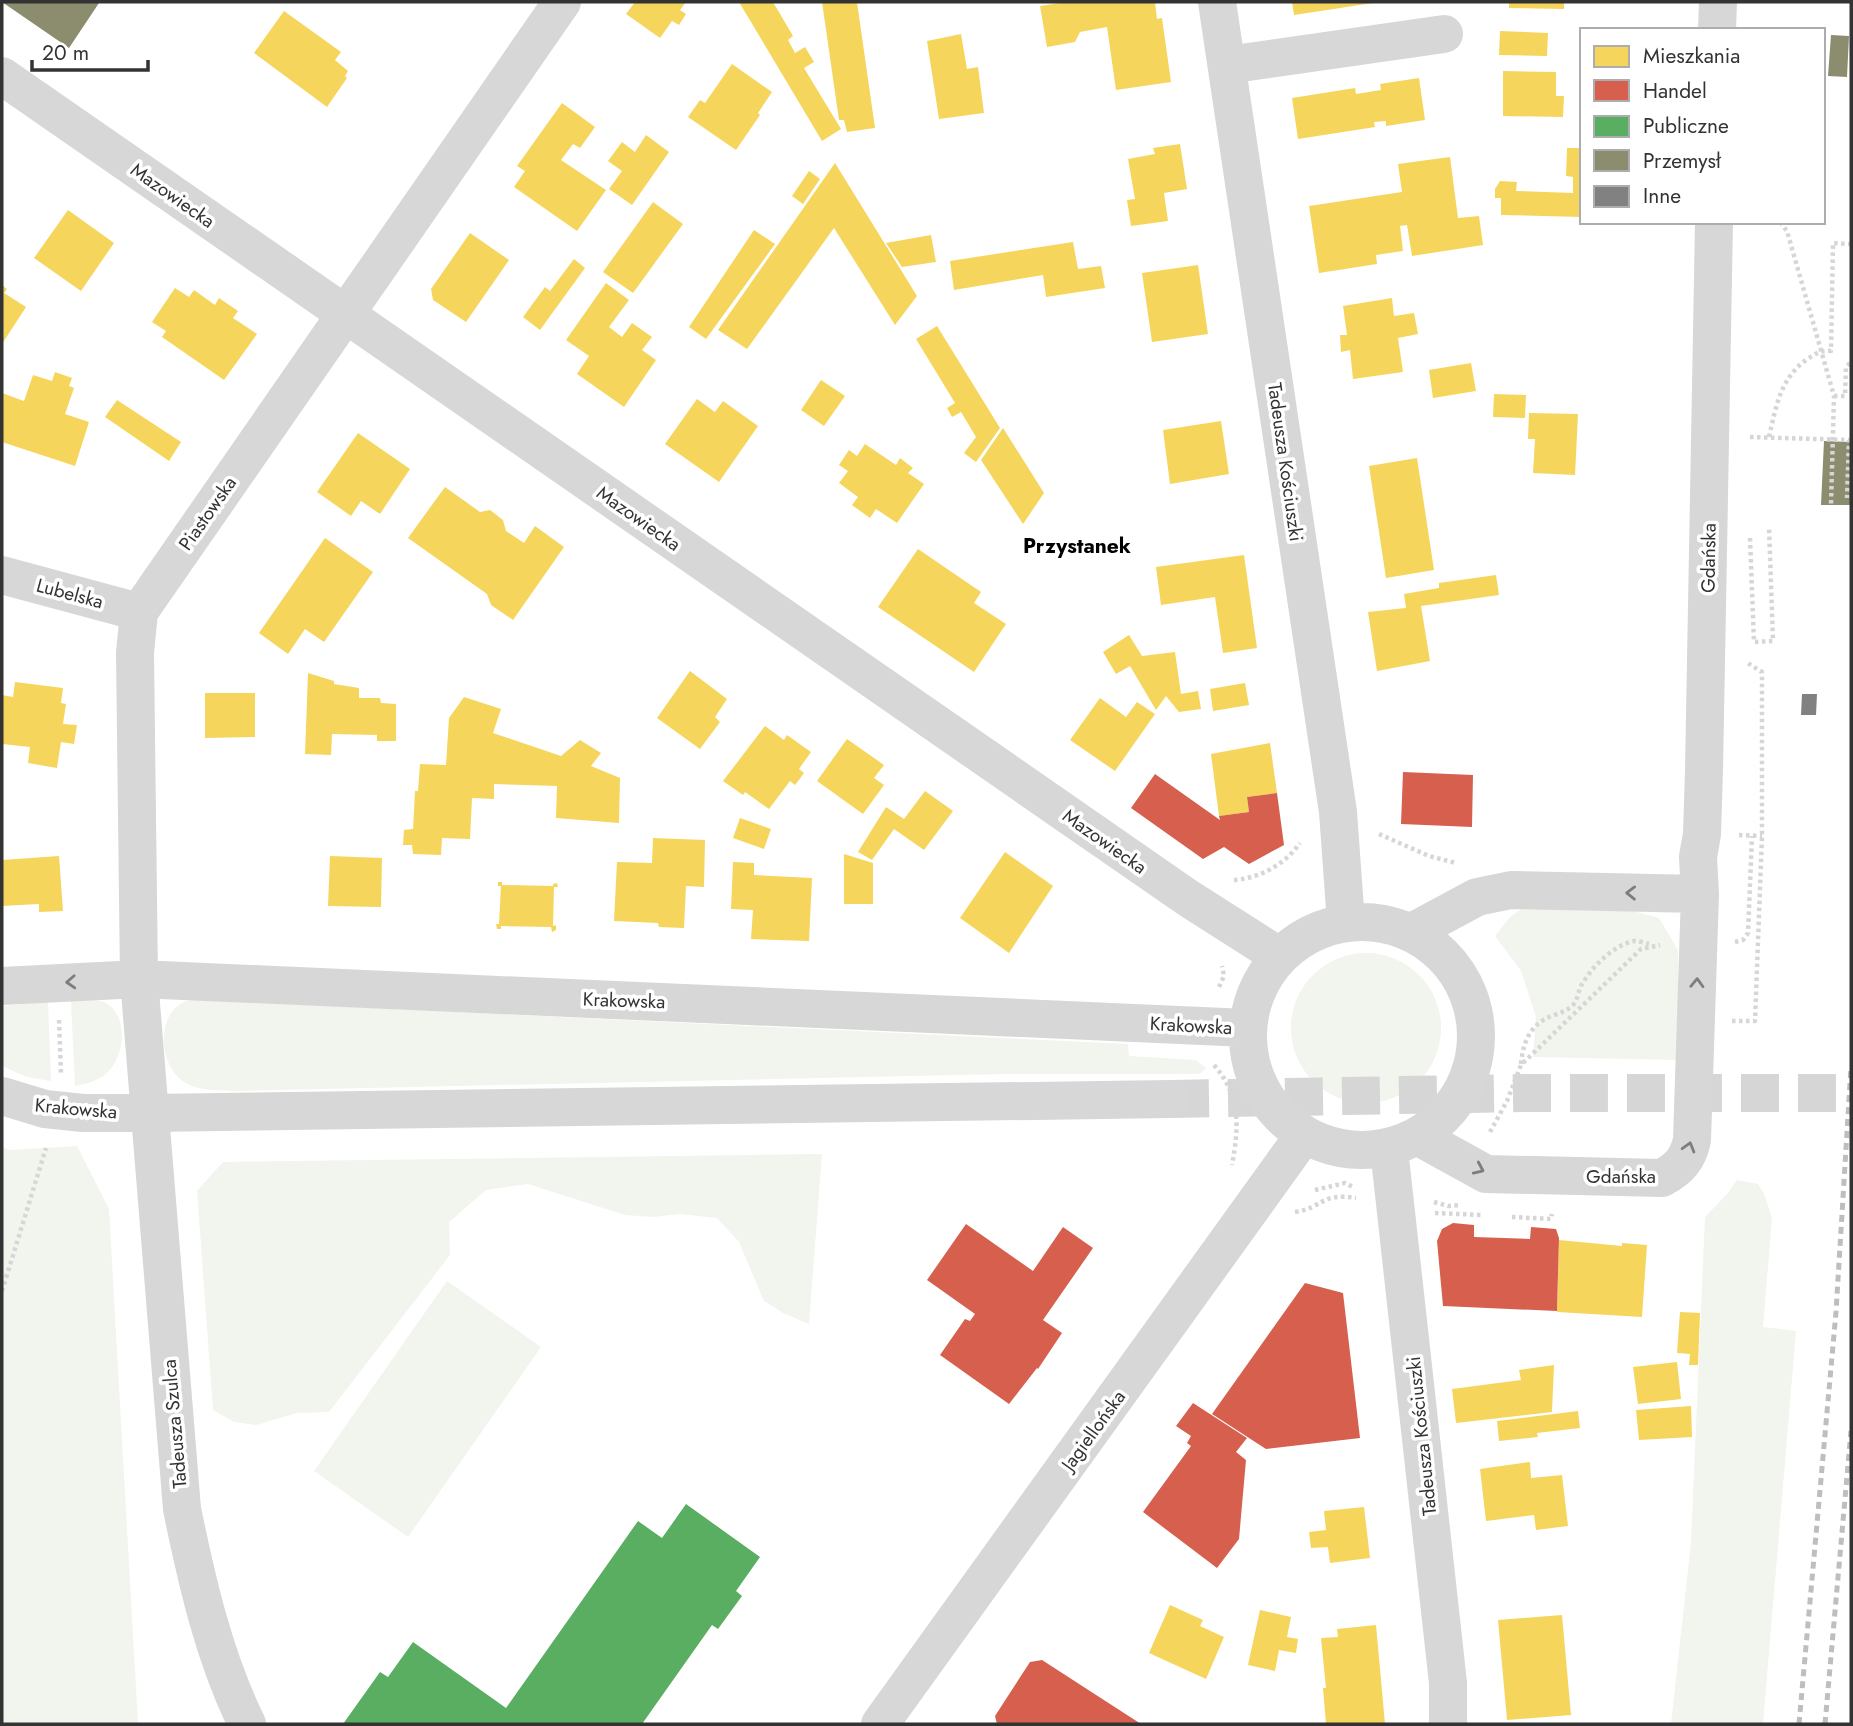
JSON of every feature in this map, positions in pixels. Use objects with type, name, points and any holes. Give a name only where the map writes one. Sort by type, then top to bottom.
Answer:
[{"type":"street","name":"Piastowska","points":[[151,1113],[139,979],[135,653],[139,612],[562,2]]},
{"type":"street","name":"Tadeusza Kościuszki","points":[[1217,2],[1338,812],[1346,923]]},
{"type":"street","points":[[1717,2],[1717,28]]},
{"type":"street","points":[[1227,65],[1444,34]]},
{"type":"street","name":"Mazowiecka","points":[[2,76],[1188,898],[1279,957]]},
{"type":"street","name":"Gdańska","points":[[1404,1143],[1486,1174],[1662,1178],[1681,1166],[1689,1152],[1692,1140],[1700,894],[1698,857],[1702,834],[1704,770],[1714,224]]},
{"type":"street","name":"Lubelska","points":[[2,575],[139,612]]},
{"type":"street","points":[[1412,932],[1476,897],[1511,890],[1700,894]]},
{"type":"street","points":[[1346,923],[1383,923],[1412,932],[1451,963],[1474,1008],[1477,1036],[1476,1057],[1472,1068],[1456,1103],[1442,1119],[1404,1143],[1348,1151],[1324,1145],[1304,1135],[1261,1092],[1251,1057],[1247,1028],[1256,989],[1279,957],[1314,931],[1346,923]]},
{"type":"street","name":"Krakowska","points":[[2,986],[139,979],[1247,1028]]},
{"type":"street","name":"Krakowska","points":[[2,1096],[45,1110],[83,1113],[1171,1099]]},
{"type":"street","name":"Tadeusza Szulca","points":[[151,1113],[182,1509],[199,1588],[232,1693],[247,1724]]},
{"type":"street","name":"Jagiellońska","points":[[880,1724],[1304,1135]]},
{"type":"street","name":"Tadeusza Kościuszki","points":[[1404,1143],[1446,1669],[1448,1724]]},
{"type":"path","points":[[1782,224],[1787,230],[1835,396],[1831,505]]},
{"type":"path","points":[[1769,437],[1778,398],[1788,377],[1803,362],[1821,350],[1831,351],[1833,243],[1851,244]]},
{"type":"path","points":[[1835,396],[1845,396],[1846,367],[1851,362]]},
{"type":"path","points":[[1747,436],[1747,449]]},
{"type":"path","points":[[1775,437],[1849,440],[1847,498]]},
{"type":"path","points":[[1750,531],[1755,642],[1773,641],[1769,527]]},
{"type":"path","points":[[1731,1034],[1731,1021],[1755,1021],[1762,836],[1762,672],[1741,658]]},
{"type":"path","points":[[1374,831],[1429,856],[1462,865]]},
{"type":"path","points":[[1731,943],[1743,940],[1748,933],[1752,836]]},
{"type":"path","points":[[1229,880],[1249,878],[1275,866],[1293,853],[1304,837]]},
{"type":"path","points":[[1488,1135],[1507,1101],[1521,1065],[1522,1047],[1532,1028],[1540,1021],[1566,1011],[1576,1002],[1580,987],[1591,970],[1620,947],[1636,941],[1669,945]]},
{"type":"path","points":[[1521,1065],[1641,949],[1653,945]]},
{"type":"path","points":[[1212,991],[1221,986],[1224,976],[1219,957]]},
{"type":"path","points":[[59,1016],[61,1083]]},
{"type":"path","points":[[2,1291],[49,1141]]},
{"type":"path","points":[[1289,1211],[1301,1212],[1327,1198],[1341,1195],[1365,1200]]},
{"type":"path","points":[[1423,1200],[1448,1206],[1464,1205]]},
{"type":"path","points":[[1500,1216],[1551,1219],[1552,1209]]},
{"type":"path","points":[[1423,1213],[1487,1216]]},
{"type":"shaded area","points":[[1524,907],[1618,907],[1659,918],[1678,950],[1678,1060],[1533,1057],[1536,1017],[1521,971],[1495,936],[1510,917]]},
{"type":"shaded area","points":[[1366,953],[1395,959],[1419,975],[1435,999],[1441,1028],[1435,1057],[1419,1081],[1395,1097],[1366,1103],[1337,1097],[1313,1081],[1297,1057],[1291,1028],[1297,999],[1313,975],[1337,959]]},
{"type":"shaded area","points":[[192,1000],[1128,1044],[1129,1056],[1196,1060],[1206,1068],[1200,1074],[1003,1074],[232,1091],[198,1088],[180,1079],[168,1061],[164,1040],[168,1018],[182,1003]]},
{"type":"shaded area","points":[[71,1001],[104,1002],[118,1016],[122,1036],[117,1057],[106,1074],[99,1079],[75,1086]]},
{"type":"shaded area","points":[[48,1002],[51,1081],[27,1077],[2,1066],[2,1006]]},
{"type":"shaded area","points":[[77,1146],[109,1209],[138,1724],[2,1724],[2,1147],[10,1150]]},
{"type":"shaded area","points":[[822,1154],[809,1324],[764,1301],[739,1242],[717,1218],[680,1214],[653,1217],[625,1215],[528,1184],[486,1190],[449,1222],[450,1255],[329,1412],[297,1413],[256,1425],[234,1422],[213,1410],[197,1191],[223,1162]]},
{"type":"shaded area","points":[[1737,1180],[1758,1184],[1772,1218],[1763,1327],[1796,1331],[1763,1724],[1671,1724],[1691,1543],[1705,1217]]},
{"type":"shaded area","points":[[447,1281],[541,1347],[408,1537],[314,1471]]},
{"type":"building: Mieszkania","points":[[635,2],[686,2],[680,10],[686,14],[679,25],[672,21],[660,38],[626,14]]},
{"type":"building: Mieszkania","points":[[739,2],[773,2],[793,36],[788,40],[795,53],[805,47],[814,62],[804,68],[841,129],[822,141]]},
{"type":"building: Mieszkania","points":[[822,2],[857,2],[875,128],[847,132],[844,120],[839,120]]},
{"type":"building: Mieszkania","points":[[1066,2],[1155,2],[1157,19],[1162,18],[1171,82],[1116,90],[1107,27],[1080,32],[1075,42],[1047,47],[1040,6]]},
{"type":"building: Mieszkania","points":[[1292,2],[1373,2],[1373,3],[1294,15]]},
{"type":"building: Mieszkania","points":[[1509,2],[1564,2],[1564,9],[1509,8]]},
{"type":"building: Mieszkania","points":[[284,11],[341,52],[335,60],[348,71],[345,76],[347,78],[327,107],[254,53]]},
{"type":"building: Mieszkania","points":[[1500,31],[1548,33],[1547,56],[1499,55]]},
{"type":"building: Mieszkania","points":[[961,34],[967,69],[978,67],[984,113],[939,119],[927,41]]},
{"type":"building: Mieszkania","points":[[732,64],[772,92],[736,150],[688,117],[700,100],[705,103]]},
{"type":"building: Mieszkania","points":[[1503,71],[1556,72],[1556,96],[1564,96],[1563,117],[1503,116]]},
{"type":"building: Mieszkania","points":[[1419,78],[1425,120],[1386,126],[1386,121],[1374,122],[1375,127],[1298,139],[1292,98],[1355,88],[1356,94],[1381,90],[1380,84]]},
{"type":"building: Mieszkania","points":[[562,103],[595,127],[580,148],[573,144],[561,160],[606,190],[577,231],[514,187],[525,171],[517,166]]},
{"type":"building: Mieszkania","points":[[646,135],[669,152],[632,205],[609,189],[622,171],[608,161],[622,142],[635,152]]},
{"type":"building: Mieszkania","points":[[1180,144],[1187,189],[1164,193],[1168,221],[1131,226],[1127,200],[1135,199],[1128,159],[1155,154],[1153,148]]},
{"type":"building: Mieszkania","points":[[1567,148],[1580,148],[1580,217],[1501,215],[1501,198],[1495,198],[1495,189],[1500,181],[1517,182],[1516,191],[1573,193],[1573,177],[1566,176]]},
{"type":"building: Mieszkania","points":[[1450,157],[1458,218],[1479,216],[1483,245],[1412,256],[1407,225],[1400,226],[1403,251],[1376,255],[1377,264],[1319,273],[1309,206],[1402,192],[1398,164]]},
{"type":"building: Mieszkania","points":[[835,163],[917,296],[895,325],[834,228],[747,349],[718,330]]},
{"type":"building: Mieszkania","points":[[809,171],[820,179],[803,204],[792,196]]},
{"type":"building: Mieszkania","points":[[653,202],[683,224],[633,293],[603,272]]},
{"type":"building: Mieszkania","points":[[68,210],[114,243],[81,291],[34,258]]},
{"type":"building: Mieszkania","points":[[754,230],[775,244],[706,339],[689,327]]},
{"type":"building: Mieszkania","points":[[470,233],[509,260],[466,322],[433,300],[431,289]]},
{"type":"building: Mieszkania","points":[[931,235],[936,262],[902,267],[886,243]]},
{"type":"building: Mieszkania","points":[[1073,242],[1078,269],[1101,266],[1105,288],[1046,297],[1043,275],[954,290],[950,261]]},
{"type":"building: Mieszkania","points":[[574,259],[585,268],[540,330],[523,317],[545,287],[550,291]]},
{"type":"building: Mieszkania","points":[[1198,265],[1208,334],[1152,342],[1142,273]]},
{"type":"building: Mieszkania","points":[[606,283],[629,300],[609,327],[622,337],[632,323],[652,337],[642,350],[656,360],[624,407],[577,374],[589,356],[566,340]]},
{"type":"building: Mieszkania","points":[[2,285],[7,289],[4,293],[26,307],[2,344]]},
{"type":"building: Mieszkania","points":[[175,288],[189,297],[194,290],[215,305],[219,298],[238,311],[233,318],[257,334],[224,380],[162,337],[166,331],[152,322]]},
{"type":"building: Mieszkania","points":[[1392,298],[1394,316],[1414,313],[1418,334],[1398,338],[1403,372],[1353,379],[1350,350],[1341,352],[1340,335],[1347,335],[1343,306]]},
{"type":"building: Mieszkania","points":[[937,326],[1000,428],[976,462],[964,453],[976,437],[961,412],[952,417],[947,408],[955,403],[916,339]]},
{"type":"building: Mieszkania","points":[[1471,363],[1476,391],[1433,398],[1429,370]]},
{"type":"building: Mieszkania","points":[[55,372],[72,378],[69,386],[74,388],[65,414],[89,422],[75,466],[2,442],[2,393],[24,401],[33,375],[52,381]]},
{"type":"building: Mieszkania","points":[[821,380],[845,396],[824,426],[801,410]]},
{"type":"building: Mieszkania","points":[[1494,394],[1526,395],[1525,418],[1493,417]]},
{"type":"building: Mieszkania","points":[[697,399],[715,412],[723,401],[758,426],[719,482],[665,444]]},
{"type":"building: Mieszkania","points":[[117,400],[181,442],[169,461],[105,417]]},
{"type":"building: Mieszkania","points":[[1529,413],[1578,414],[1575,475],[1533,473],[1535,439],[1528,439]]},
{"type":"building: Mieszkania","points":[[1221,421],[1229,474],[1170,484],[1163,430]]},
{"type":"building: Mieszkania","points":[[1003,428],[1044,493],[1023,524],[981,460]]},
{"type":"building: Mieszkania","points":[[358,433],[410,469],[380,514],[361,501],[351,516],[317,492]]},
{"type":"building: Mieszkania","points":[[865,444],[896,465],[900,458],[913,468],[908,473],[924,484],[897,523],[876,509],[870,518],[852,505],[858,497],[839,483],[848,471],[839,465],[849,450],[857,456]]},
{"type":"building: Mieszkania","points":[[1417,458],[1434,570],[1386,578],[1369,466]]},
{"type":"building: Mieszkania","points":[[445,487],[480,512],[490,510],[503,520],[506,531],[524,543],[535,526],[564,547],[513,620],[491,605],[487,594],[408,538]]},
{"type":"building: Mieszkania","points":[[325,538],[373,572],[324,642],[305,629],[288,654],[259,633]]},
{"type":"building: Mieszkania","points":[[918,549],[981,592],[974,603],[1006,624],[974,672],[878,607]]},
{"type":"building: Mieszkania","points":[[1244,555],[1257,648],[1223,653],[1215,597],[1161,605],[1156,567]]},
{"type":"building: Mieszkania","points":[[1496,575],[1499,595],[1421,606],[1430,661],[1377,671],[1368,612],[1406,608],[1404,594],[1439,588],[1439,583]]},
{"type":"building: Mieszkania","points":[[1129,635],[1142,656],[1175,652],[1181,694],[1198,691],[1201,709],[1179,712],[1166,696],[1156,710],[1130,666],[1116,674],[1103,652]]},
{"type":"building: Mieszkania","points":[[690,671],[727,699],[715,717],[720,722],[700,749],[657,718]]},
{"type":"building: Mieszkania","points":[[308,673],[334,681],[334,684],[359,688],[359,698],[380,698],[381,703],[396,704],[396,741],[377,741],[377,735],[332,734],[331,755],[305,754]]},
{"type":"building: Mieszkania","points":[[15,682],[63,688],[61,703],[66,704],[63,724],[77,725],[74,744],[61,742],[57,768],[28,763],[30,747],[2,744],[2,695],[13,697]]},
{"type":"building: Mieszkania","points":[[1245,683],[1249,705],[1213,711],[1210,689]]},
{"type":"building: Mieszkania","points":[[205,693],[255,693],[255,737],[205,738]]},
{"type":"building: Mieszkania","points":[[464,697],[501,709],[493,733],[561,756],[580,740],[601,753],[591,766],[620,778],[619,823],[556,818],[557,786],[494,784],[494,799],[472,798],[470,839],[442,838],[441,855],[413,854],[412,845],[403,845],[404,830],[413,829],[420,764],[446,765],[449,718]]},
{"type":"building: Mieszkania","points":[[1100,698],[1126,717],[1137,702],[1155,714],[1115,771],[1070,740]]},
{"type":"building: Mieszkania","points":[[765,726],[784,740],[787,735],[811,752],[799,769],[804,773],[795,785],[790,781],[769,809],[723,781]]},
{"type":"building: Mieszkania","points":[[847,739],[884,765],[874,778],[884,785],[863,814],[817,781]]},
{"type":"building: Mieszkania","points":[[1270,743],[1277,793],[1247,797],[1249,812],[1219,816],[1211,754]]},
{"type":"building: Mieszkania","points":[[925,791],[953,811],[924,850],[894,829],[872,860],[858,852],[886,807],[904,819]]},
{"type":"building: Mieszkania","points":[[740,818],[771,829],[764,849],[733,838]]},
{"type":"building: Mieszkania","points":[[653,838],[705,840],[704,887],[686,886],[684,928],[659,927],[658,923],[614,921],[617,862],[652,863]]},
{"type":"building: Mieszkania","points":[[1005,852],[1053,886],[1009,953],[960,918]]},
{"type":"building: Mieszkania","points":[[844,854],[873,863],[873,904],[844,904]]},
{"type":"building: Mieszkania","points":[[59,856],[63,911],[39,912],[39,904],[2,906],[2,860]]},
{"type":"building: Mieszkania","points":[[330,856],[382,858],[381,907],[328,906]]},
{"type":"building: Mieszkania","points":[[733,862],[754,863],[754,875],[812,878],[809,941],[751,939],[753,910],[731,909]]},
{"type":"building: Mieszkania","points":[[498,882],[502,882],[502,885],[553,886],[557,883],[558,887],[554,887],[553,926],[556,925],[556,930],[552,932],[551,927],[501,926],[501,929],[497,929],[501,886],[498,886]]},
{"type":"building: Mieszkania","points":[[1559,1240],[1622,1246],[1622,1243],[1647,1245],[1642,1317],[1557,1312]]},
{"type":"building: Mieszkania","points":[[1680,1312],[1700,1313],[1698,1365],[1689,1365],[1690,1354],[1677,1353]]},
{"type":"building: Mieszkania","points":[[1677,1362],[1681,1399],[1638,1404],[1633,1367]]},
{"type":"building: Mieszkania","points":[[1554,1365],[1552,1412],[1456,1423],[1452,1389],[1521,1380],[1519,1370]]},
{"type":"building: Mieszkania","points":[[1691,1406],[1692,1437],[1639,1440],[1636,1410]]},
{"type":"building: Mieszkania","points":[[1578,1411],[1580,1428],[1537,1433],[1538,1437],[1499,1441],[1497,1421]]},
{"type":"building: Mieszkania","points":[[1530,1462],[1531,1478],[1562,1475],[1568,1526],[1536,1530],[1534,1515],[1486,1521],[1480,1469]]},
{"type":"building: Mieszkania","points":[[1364,1507],[1370,1558],[1330,1563],[1328,1547],[1311,1548],[1309,1532],[1326,1530],[1324,1511]]},
{"type":"building: Mieszkania","points":[[1170,1605],[1203,1620],[1200,1626],[1224,1637],[1206,1679],[1149,1653]]},
{"type":"building: Mieszkania","points":[[1260,1610],[1291,1617],[1287,1637],[1298,1639],[1296,1653],[1279,1650],[1275,1671],[1248,1665]]},
{"type":"building: Mieszkania","points":[[1562,1615],[1571,1715],[1507,1720],[1498,1620]]},
{"type":"building: Mieszkania","points":[[1376,1625],[1385,1724],[1326,1724],[1321,1638],[1338,1637],[1337,1629]]},
{"type":"building: Handel","points":[[1403,772],[1473,775],[1472,827],[1401,824]]},
{"type":"building: Handel","points":[[1155,774],[1220,820],[1219,816],[1249,812],[1247,797],[1277,793],[1284,845],[1249,864],[1224,847],[1203,859],[1131,808]]},
{"type":"building: Handel","points":[[1453,1223],[1474,1225],[1474,1237],[1530,1239],[1531,1227],[1556,1229],[1559,1238],[1557,1311],[1443,1306],[1437,1241],[1442,1229]]},
{"type":"building: Handel","points":[[966,1224],[1033,1271],[1063,1227],[1093,1248],[1043,1320],[1062,1333],[1038,1369],[1009,1404],[940,1355],[965,1319],[970,1321],[975,1314],[927,1280]]},
{"type":"building: Handel","points":[[1305,1283],[1343,1293],[1360,1438],[1266,1449],[1212,1414]]},
{"type":"building: Handel","points":[[1193,1403],[1247,1438],[1236,1452],[1246,1460],[1239,1539],[1217,1568],[1143,1512],[1191,1446],[1187,1443],[1191,1436],[1176,1426]]},
{"type":"building: Handel","points":[[1042,1660],[1141,1724],[997,1724],[995,1716],[1030,1662]]},
{"type":"building: Publiczne","points":[[686,1504],[760,1557],[736,1591],[742,1596],[718,1629],[712,1625],[642,1724],[343,1724],[380,1672],[388,1677],[413,1642],[506,1708],[638,1521],[662,1538]]},
{"type":"building: Przemysł","points":[[2,2],[98,2],[99,3],[69,48]]},
{"type":"building: Przemysł","points":[[1831,35],[1849,36],[1847,77],[1828,76]]},
{"type":"building: Przemysł","points":[[1824,441],[1851,442],[1851,505],[1821,505]]},
{"type":"building: Inne","points":[[1802,694],[1817,694],[1816,715],[1801,715]]},
{"type":"tunnel","points":[[1171,1099],[1522,1093],[1851,1093]]},
{"type":"railway","points":[[1799,1724],[1836,1312],[1851,1067]]},
{"type":"railway","points":[[1825,1724],[1851,1431]]},
{"type":"district","name":"Przystanek","points":[[1077,546]]}]
